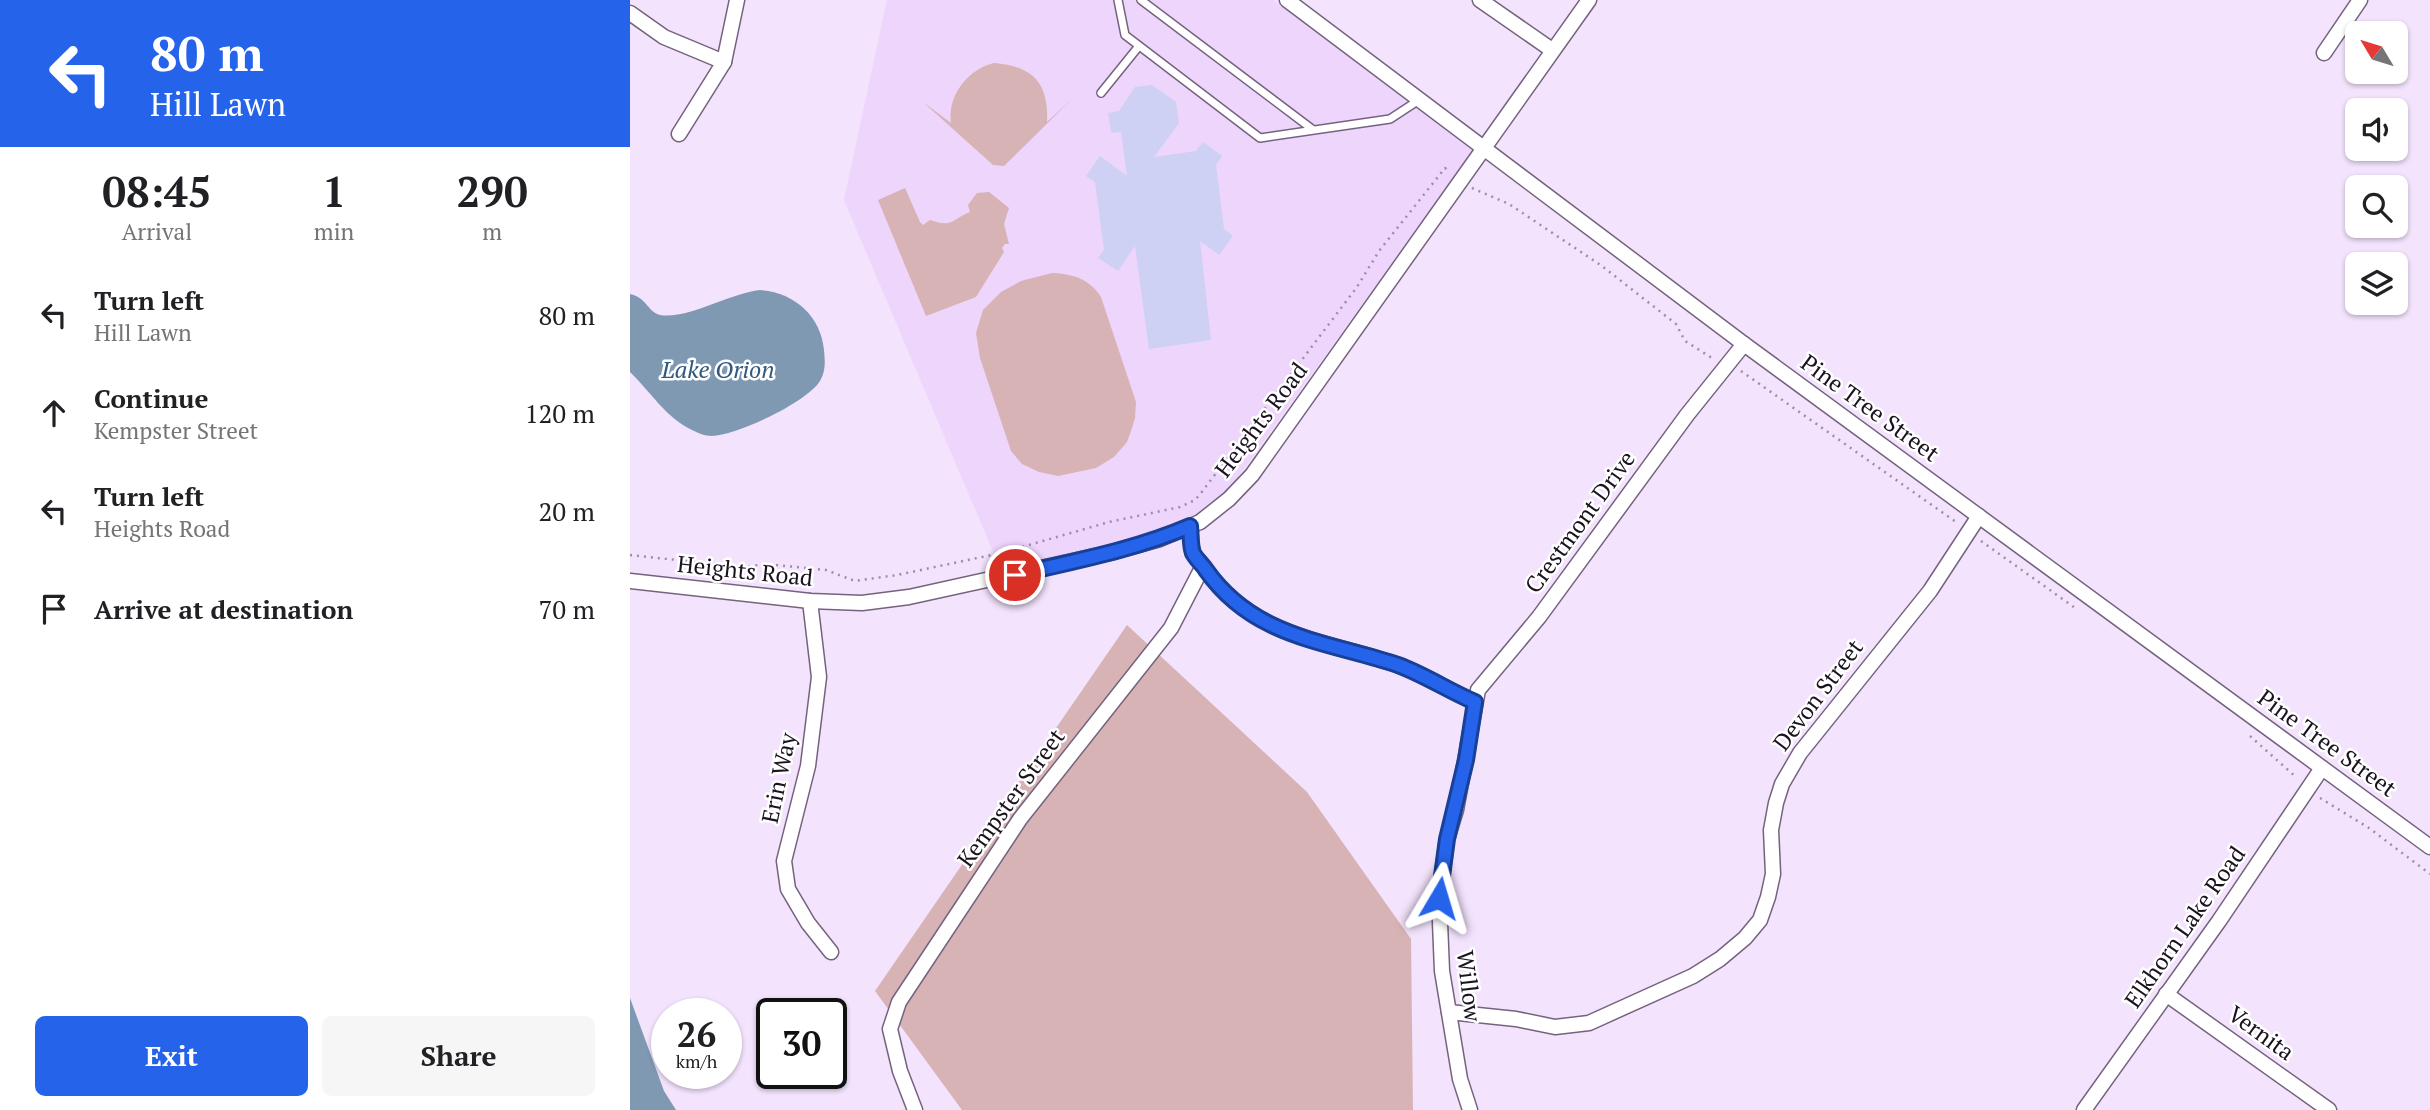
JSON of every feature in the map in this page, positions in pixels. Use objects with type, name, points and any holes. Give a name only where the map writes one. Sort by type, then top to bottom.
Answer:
[{"type":"street","points":[[679,134],[724,62],[737,0]]},
{"type":"street","name":"Pine Tree Street","points":[[1287,0],[1744,344],[2430,847]]},
{"type":"street","points":[[1480,0],[1552,50]]},
{"type":"street","name":"Heights Road","points":[[630,581],[810,601],[862,603],[921,595],[1110,553],[1160,539],[1200,522],[1229,499],[1252,475],[1589,0]]},
{"type":"street","points":[[2324,54],[2360,0]]},
{"type":"street","points":[[630,13],[664,37],[724,62]]},
{"type":"street","name":"Crestmont Drive","points":[[1471,735],[1478,690],[1539,617],[1687,415],[1744,344]]},
{"type":"street","name":"Devon Street","points":[[1449,1012],[1516,1019],[1555,1027],[1589,1023],[1693,976],[1720,959],[1745,938],[1760,920],[1768,897],[1773,874],[1772,830],[1782,784],[1800,753],[1930,591],[1979,516]]},
{"type":"street","points":[[1190,526],[1193,553],[1224,592],[1245,611],[1269,625],[1315,643],[1399,666],[1427,677],[1475,702]]},
{"type":"street","name":"Kempster Street","points":[[915,1110],[896,1060],[890,1029],[899,1002],[1020,819],[1171,628],[1203,566]]},
{"type":"street","name":"Erin Way","points":[[810,601],[819,677],[808,766],[784,861],[789,889],[808,923],[831,952]]},
{"type":"street","name":"Willow","points":[[1468,1103],[1460,1079],[1442,971],[1439,898],[1447,839],[1456,810],[1471,735]]},
{"type":"street","name":"Elkhorn Lake Road","points":[[2084,1110],[2219,920],[2322,768]]},
{"type":"street","name":"Vernita","points":[[2166,994],[2329,1110]]},
{"type":"lane","points":[[1118,0],[1125,35],[1260,138],[1390,119],[1419,100]]},
{"type":"lane","points":[[1141,0],[1312,129]]},
{"type":"lane","points":[[1101,93],[1139,46]]},
{"type":"path","points":[[630,555],[744,567],[766,564],[825,570],[855,581],[1001,553],[1109,522],[1188,504],[1201,494],[1357,287],[1379,251],[1445,168],[1475,191],[1509,204],[1602,266],[1676,324],[1685,341],[1709,357],[1752,378],[2088,617]]},
{"type":"path","points":[[2246,732],[2308,789],[2369,828],[2430,874]]},
{"type":"shaded area","points":[[887,0],[1273,0],[1474,149],[1233,484],[1201,514],[1161,533],[1000,568],[844,200]]},
{"type":"shaded area","points":[[994,63],[1019,68],[1035,79],[1045,96],[1047,122],[1072,99],[1004,166],[993,165],[923,102],[951,123],[952,103],[961,85],[976,71]]},
{"type":"shaded area","points":[[905,188],[923,225],[930,220],[952,222],[970,212],[968,205],[977,193],[989,192],[1009,208],[1004,224],[1009,244],[1002,248],[1004,252],[976,297],[926,316],[878,200]]},
{"type":"shaded area","points":[[1052,273],[1080,279],[1101,297],[1136,402],[1135,418],[1127,442],[1114,457],[1096,468],[1058,476],[1039,472],[1022,464],[1011,451],[980,358],[976,333],[983,310],[1001,292],[1021,281]]},
{"type":"shaded area","points":[[1127,625],[1307,792],[1411,939],[1413,1110],[962,1110],[875,991]]},
{"type":"water","name":"Lake Orion","points":[[760,290],[784,295],[804,308],[811,317],[822,338],[825,366],[822,377],[813,389],[771,416],[724,434],[704,435],[674,419],[630,372],[630,294],[640,298],[652,311],[660,315],[671,315],[683,314]]},
{"type":"water","points":[[630,998],[651,1055],[651,1089],[663,1089],[676,1110],[630,1110]]},
{"type":"building","points":[[1152,85],[1176,102],[1179,123],[1154,157],[1196,151],[1203,142],[1222,156],[1216,165],[1224,229],[1233,236],[1219,255],[1200,241],[1211,340],[1149,349],[1135,246],[1118,271],[1098,258],[1104,250],[1095,182],[1086,176],[1100,156],[1127,176],[1121,132],[1111,133],[1108,113],[1119,111],[1135,87]]},
{"type":"route","points":[[1015,575],[1160,539],[1190,526],[1193,553],[1212,579],[1245,611],[1269,625],[1315,643],[1399,666],[1427,677],[1475,702],[1456,810],[1447,839],[1439,898]]}]
